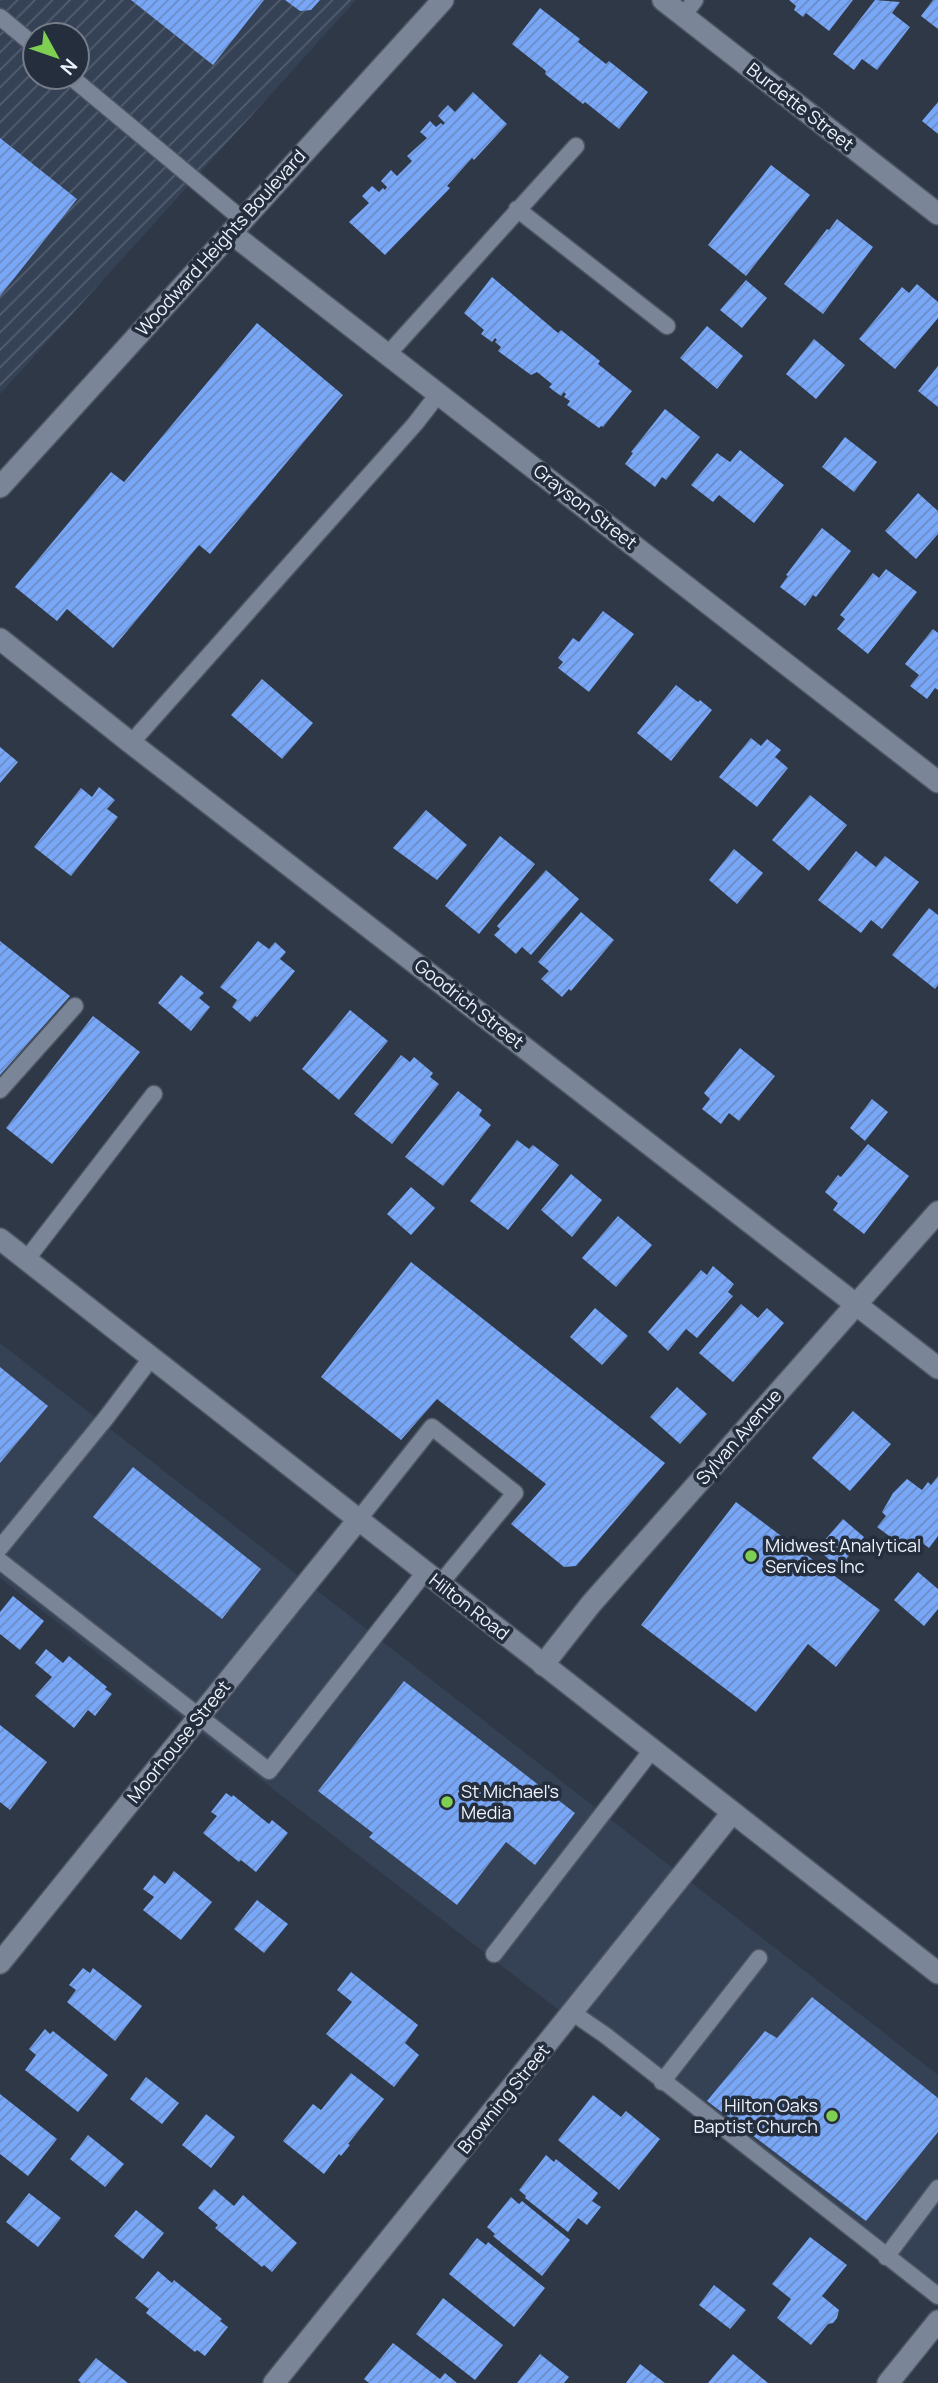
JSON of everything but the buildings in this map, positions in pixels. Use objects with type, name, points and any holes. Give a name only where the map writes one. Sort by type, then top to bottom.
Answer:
[{"type":"street","name":"Woodward Heights Boulevard","points":[[0,487],[443,0]]},
{"type":"street","name":"Burdette Street","points":[[663,0],[689,8],[938,214]]},
{"type":"street","name":"Grayson Street","points":[[237,226],[389,354],[938,782]]},
{"type":"street","name":"Goodrich Street","points":[[0,639],[938,1368]]},
{"type":"street","name":"Sylvan Avenue","points":[[543,1665],[591,1604],[938,1212]]},
{"type":"street","name":"Hilton Road","points":[[0,1239],[938,1973]]},
{"type":"street","name":"Moorhouse Street","points":[[0,1963],[358,1520]]},
{"type":"street","name":"Browning Street","points":[[274,2383],[732,1813]]},
{"type":"street","points":[[888,2383],[938,2321]]},
{"type":"lane","points":[[0,17],[21,35]]},
{"type":"lane","points":[[87,91],[237,226]]},
{"type":"lane","points":[[389,354],[576,146]]},
{"type":"lane","points":[[517,209],[667,326]]},
{"type":"lane","points":[[131,743],[397,445],[439,393]]},
{"type":"lane","points":[[0,1090],[75,1006]]},
{"type":"lane","points":[[26,1260],[154,1094]]},
{"type":"lane","points":[[0,1548],[152,1357]]},
{"type":"lane","points":[[0,1561],[269,1771],[433,1578],[515,1493],[432,1427],[358,1520]]},
{"type":"lane","points":[[494,1954],[652,1750]]},
{"type":"lane","points":[[662,2081],[759,1958]]},
{"type":"lane","points":[[573,2013],[605,2035],[938,2296]]},
{"type":"lane","points":[[886,2257],[938,2189]]},
{"type":"shaded area","points":[[0,0],[356,0],[0,394]]},
{"type":"shaded area","points":[[0,1343],[938,2075],[938,2303],[0,1578]]},
{"type":"place","name":"Midwest Analytical Services Inc","points":[[751,1556]]},
{"type":"place","name":"St Michael's Media","points":[[447,1802]]},
{"type":"place","name":"Hilton Oaks Baptist Church","points":[[832,2116]]}]
